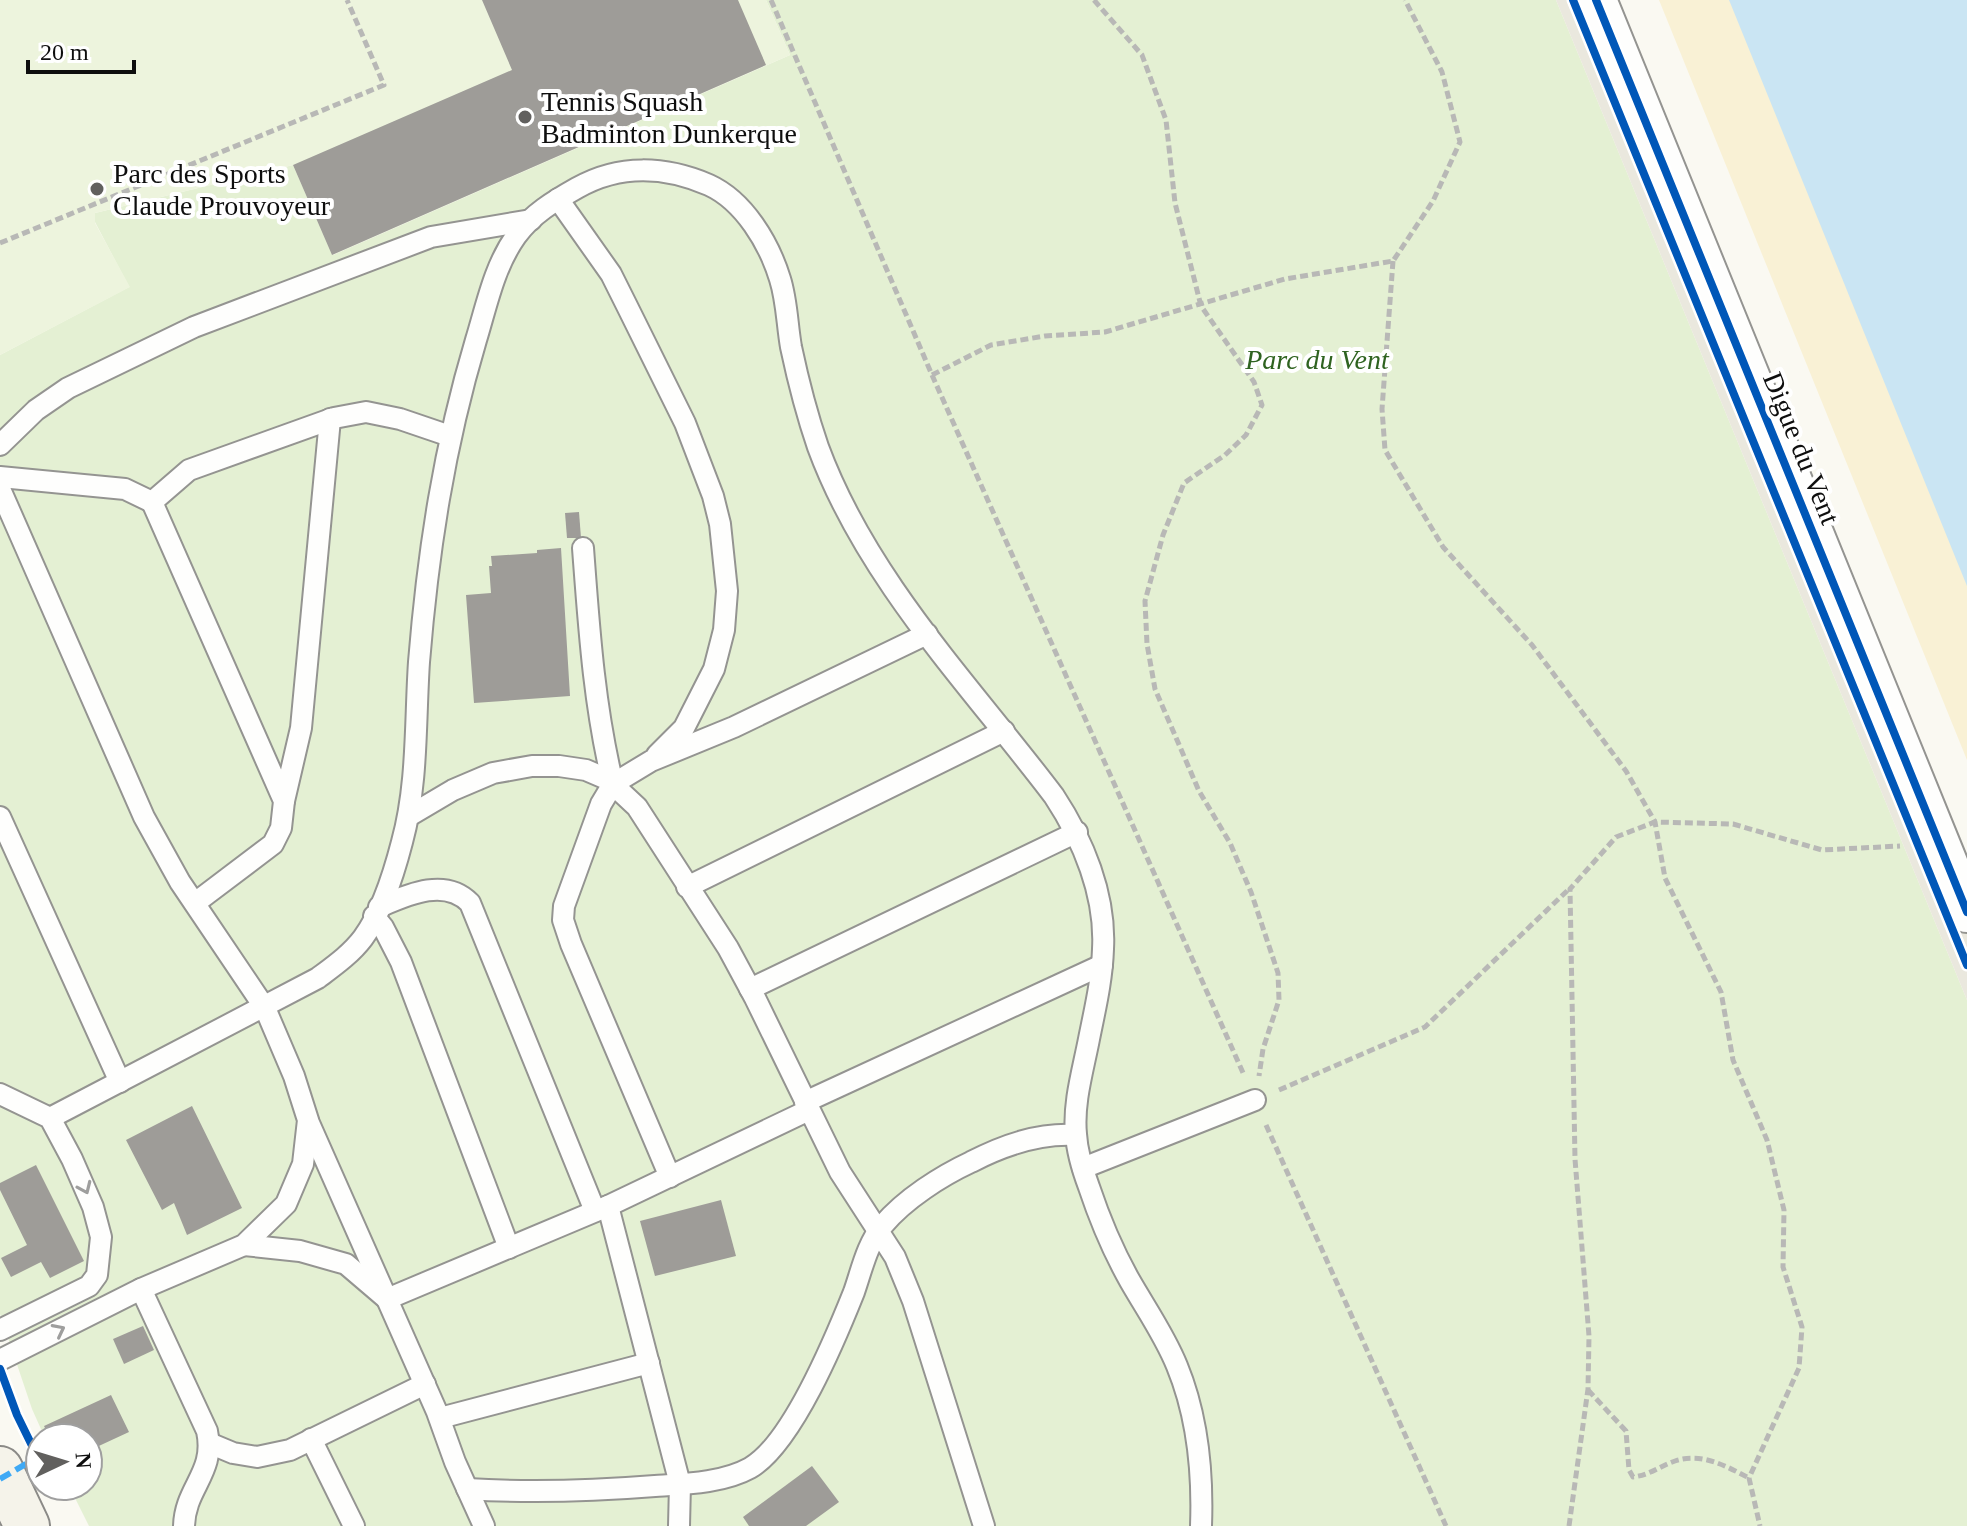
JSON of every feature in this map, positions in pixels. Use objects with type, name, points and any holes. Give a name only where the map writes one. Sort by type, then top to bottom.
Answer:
[{"type":"street","name":"Digue du Vent","points":[[1596,0],[1967,912]]},
{"type":"street","points":[[0,1469],[27,1526]]},
{"type":"lane","points":[[50,1118],[318,978],[364,936],[402,845],[409,816],[429,545],[457,402],[491,284],[504,255],[520,231],[558,199],[584,184],[620,170],[649,169],[697,180],[716,189],[742,209],[768,249],[779,277],[795,362],[817,444],[834,486],[876,560],[927,634],[1054,796],[1077,832],[1087,856],[1098,897],[1104,946],[1078,1091],[1075,1135],[1101,1222],[1177,1365],[1196,1426],[1202,1496],[1201,1526]]},
{"type":"lane","points":[[558,199],[603,261],[628,308],[685,423],[713,496],[720,524],[727,591],[724,630],[714,669],[684,728],[651,761]]},
{"type":"lane","points":[[0,445],[36,410],[68,388],[194,327],[431,237],[531,220]]},
{"type":"lane","points":[[152,502],[189,470],[330,419],[366,412],[400,419],[450,436]]},
{"type":"lane","points":[[195,903],[273,844],[281,828],[301,728],[330,419]]},
{"type":"lane","points":[[0,477],[125,489],[152,502],[284,801]]},
{"type":"lane","points":[[0,489],[144,817],[195,903],[265,1008],[294,1076],[308,1120],[440,1418],[484,1526]]},
{"type":"lane","points":[[583,548],[593,675],[601,734],[613,784]]},
{"type":"lane","points":[[670,1177],[582,972],[563,920],[564,906],[584,844],[601,804],[613,784],[651,761],[734,727],[927,634]]},
{"type":"lane","points":[[687,887],[1004,731]]},
{"type":"lane","points":[[409,816],[453,790],[493,773],[532,766],[586,770],[613,784],[637,807],[728,948],[840,1172],[895,1257],[913,1301],[984,1526]]},
{"type":"lane","points":[[0,817],[120,1082]]},
{"type":"lane","points":[[750,989],[1077,832]]},
{"type":"lane","points":[[376,912],[407,895],[442,890],[462,895],[470,903],[602,1209],[649,1363],[680,1484],[679,1526]]},
{"type":"lane","points":[[376,912],[401,962],[509,1248]]},
{"type":"lane","points":[[387,1299],[602,1209],[807,1106],[1102,965]]},
{"type":"lane","points":[[0,1094],[50,1118],[93,1207],[101,1237],[97,1275],[89,1286],[0,1330]]},
{"type":"lane","points":[[1083,1168],[1255,1100]]},
{"type":"lane","points":[[0,1360],[141,1289],[244,1245],[286,1204],[303,1164],[308,1120]]},
{"type":"lane","points":[[467,1489],[526,1493],[680,1484],[725,1477],[751,1467],[777,1442],[818,1374],[871,1242],[883,1225],[951,1172],[1003,1146],[1058,1134],[1075,1135]]},
{"type":"lane","points":[[244,1245],[300,1251],[346,1264],[387,1299]]},
{"type":"lane","points":[[99,1262],[118,1300]]},
{"type":"lane","points":[[141,1289],[202,1421],[209,1443],[209,1462],[190,1495],[184,1526]]},
{"type":"lane","points":[[440,1418],[649,1363]]},
{"type":"lane","points":[[209,1443],[233,1453],[257,1457],[290,1450],[425,1384]]},
{"type":"lane","points":[[311,1439],[354,1526]]},
{"type":"path","points":[[0,243],[384,85],[347,0]]},
{"type":"path","points":[[771,0],[932,375],[1446,1526]]},
{"type":"path","points":[[1094,0],[1142,55],[1166,120],[1175,203],[1201,306],[1254,382],[1262,405],[1246,435],[1225,455],[1184,483],[1163,535],[1145,601],[1147,644],[1155,689],[1199,791],[1230,843],[1251,892],[1278,973],[1279,1000],[1263,1049]]},
{"type":"path","points":[[1405,0],[1442,72],[1460,142],[1433,201],[1393,261],[1382,409],[1385,450],[1443,547],[1532,645],[1626,771],[1655,822],[1665,878],[1721,992],[1733,1060],[1767,1140],[1784,1210],[1783,1267],[1802,1327],[1799,1368],[1749,1478],[1760,1526]]},
{"type":"path","points":[[932,375],[991,345],[1045,336],[1105,332],[1285,279],[1393,261]]},
{"type":"path","points":[[1255,1100],[1425,1027],[1570,889],[1616,837],[1655,822],[1733,824],[1822,850],[1919,847],[1939,843]]},
{"type":"path","points":[[1569,1526],[1588,1389],[1589,1336],[1575,1159],[1570,889]]},
{"type":"path","points":[[1588,1389],[1626,1431],[1629,1470],[1633,1477],[1646,1476],[1678,1460],[1714,1460],[1749,1478]]},
{"type":"green space","name":"Parc des Sports Claude Prouvoyeur","points":[[0,0],[766,0],[790,55],[332,255],[293,165],[95,213],[95,223],[130,287],[0,355]]},
{"type":"green space","name":"Parc du Vent","points":[[766,0],[1556,0],[1967,1000],[1967,1526],[89,1526],[77,1502],[104,1502],[104,1422],[38,1422],[0,1314],[0,355],[129,287],[95,222],[95,213],[293,165],[333,255],[790,55]]},
{"type":"sand","points":[[1659,0],[1967,0],[1967,760]]},
{"type":"shaded area","points":[[1556,0],[1619,0],[1967,862],[1967,1000]]},
{"type":"water","points":[[1729,0],[1967,0],[1967,586]]},
{"type":"building","name":"Tennis Squash Badminton Dunkerque","points":[[482,0],[738,0],[766,65],[332,255],[293,165],[512,70]]},
{"type":"building","points":[[579,512],[581,538],[567,538],[565,513]]},
{"type":"building","points":[[561,548],[570,696],[474,703],[466,595],[491,593],[491,556]]},
{"type":"building","points":[[192,1106],[242,1208],[187,1235],[174,1203],[162,1210],[126,1140]]},
{"type":"building","points":[[36,1165],[84,1261],[50,1278],[41,1262],[11,1277],[1,1258],[27,1245],[0,1190],[0,1183]]},
{"type":"building","points":[[721,1200],[736,1256],[655,1276],[640,1221]]},
{"type":"building","points":[[143,1326],[154,1350],[124,1364],[113,1339]]},
{"type":"building","points":[[111,1395],[129,1432],[104,1444],[104,1422],[53,1422]]},
{"type":"building","points":[[812,1466],[839,1502],[806,1526],[749,1526],[743,1517]]},
{"type":"marked path","points":[[0,1479],[24,1465]]},
{"type":"cycle path","points":[[1573,0],[1967,965]]},
{"type":"cycle path","points":[[1596,0],[1967,912]]},
{"type":"cycle path","points":[[0,1369],[24,1429]]},
{"type":"place","name":"Tennis Squash Badminton Dunkerque","points":[[525,117]]},
{"type":"place","name":"Parc des Sports Claude Prouvoyeur","points":[[97,189]]}]
